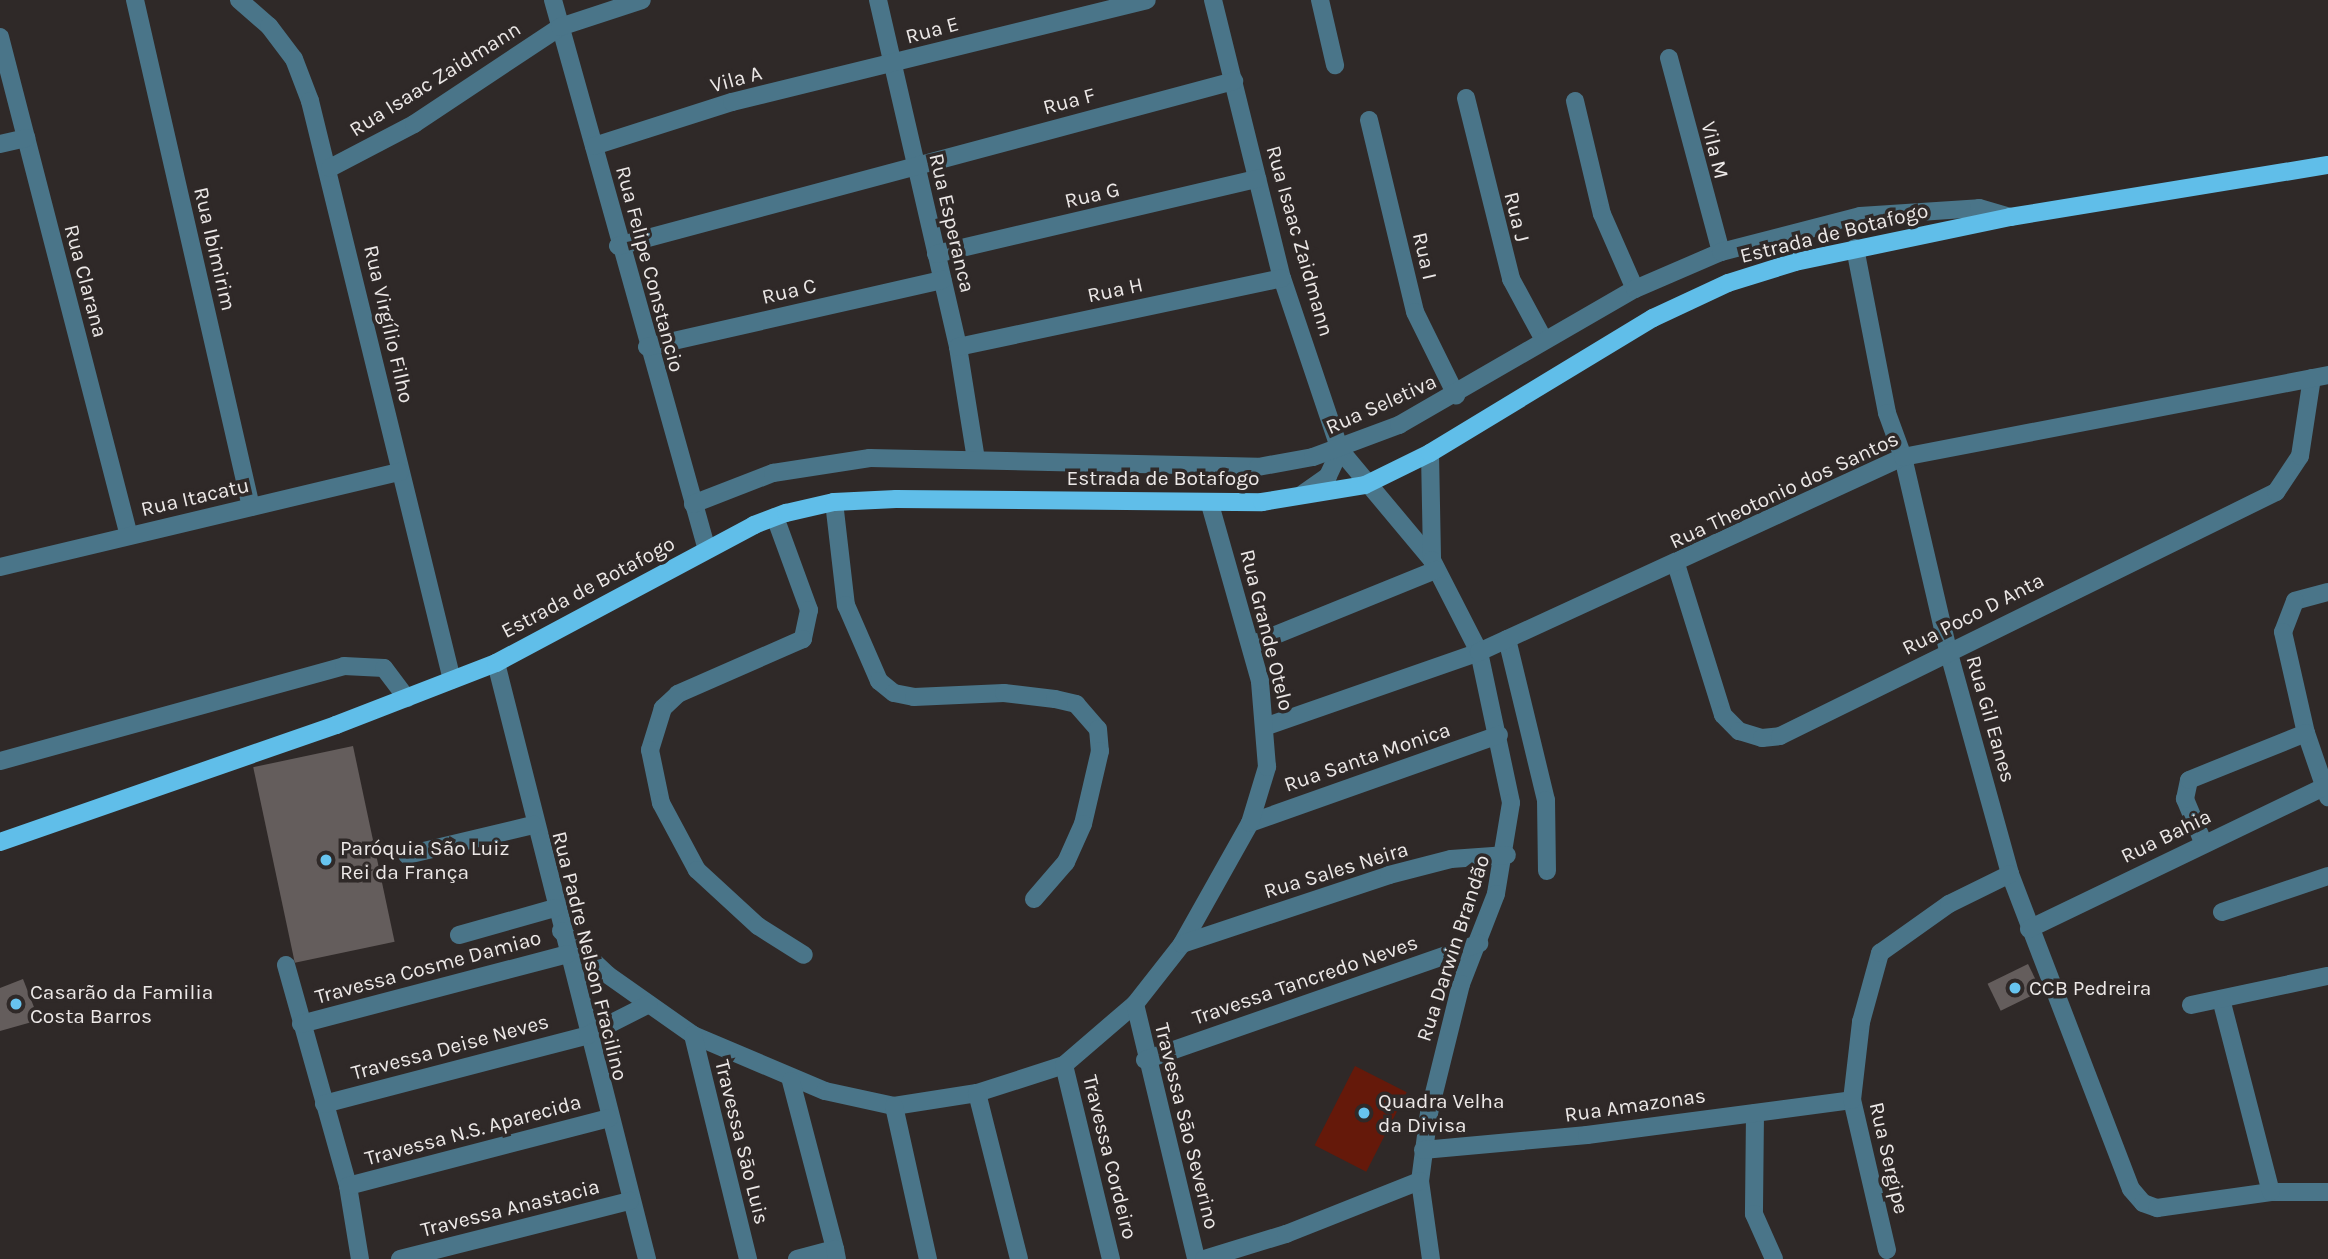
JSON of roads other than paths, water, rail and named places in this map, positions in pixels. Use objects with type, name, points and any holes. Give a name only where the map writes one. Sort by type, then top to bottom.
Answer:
[{"type":"main road","name":"Estrada de Botafogo","points":[[0,842],[407,698],[496,663],[707,550],[775,517],[834,502],[982,498],[1210,504],[1301,495],[1365,485],[1430,453],[1653,318],[1728,283],[1855,248],[2010,217],[2328,165]]},
{"type":"street","name":"Rua Ibimirim","points":[[135,0],[251,507]]},
{"type":"street","name":"Rua Virgílio Filho","points":[[239,0],[269,26],[294,59],[330,168],[400,472],[452,680]]},
{"type":"street","name":"Rua Felipe Constancio","points":[[553,0],[594,146],[618,246],[707,550]]},
{"type":"street","name":"Rua Isaac Zaidmann","points":[[330,168],[414,124],[560,27],[642,0]]},
{"type":"street","name":"Rua Esperanca","points":[[877,0],[958,347],[976,458]]},
{"type":"street","name":"Rua E","points":[[892,64],[1147,0]]},
{"type":"street","name":"Rua Isaac Zaidmann","points":[[1213,0],[1282,278],[1340,450],[1365,485],[1434,565]]},
{"type":"street","points":[[1320,0],[1335,65]]},
{"type":"street","name":"Rua Clarana","points":[[0,37],[129,537]]},
{"type":"street","name":"Vila M","points":[[1669,58],[1721,252]]},
{"type":"street","name":"Vila A","points":[[594,146],[732,102],[892,64]]},
{"type":"street","name":"Rua F","points":[[618,246],[915,164],[1234,81]]},
{"type":"street","name":"Rua J","points":[[1466,98],[1510,279],[1544,340]]},
{"type":"street","points":[[1575,101],[1602,214],[1635,289]]},
{"type":"street","name":"Rua I","points":[[1369,120],[1415,312],[1456,395]]},
{"type":"street","points":[[0,144],[26,138]]},
{"type":"street","name":"Rua G","points":[[936,254],[1257,179]]},
{"type":"street","name":"Rua Seletiva","points":[[693,504],[773,473],[826,462],[976,458],[1258,467],[1340,450],[1456,395],[1544,340],[1635,289],[1721,252],[1860,216],[1979,208],[2010,217]]},
{"type":"street","name":"Rua Gil Eanes","points":[[1855,248],[1868,329],[1903,457],[1948,650],[2010,874],[2131,1189],[2143,1203],[2157,1208],[2271,1192]]},
{"type":"street","name":"Rua H","points":[[958,347],[1282,278]]},
{"type":"street","name":"Rua C","points":[[647,347],[942,280]]},
{"type":"street","name":"Rua Theotonio dos Santos","points":[[1268,726],[1479,652],[1676,564],[1903,457],[2320,376]]},
{"type":"street","name":"Rua Poco D Anta","points":[[1676,564],[1723,715],[1751,735],[1780,736],[1948,650],[2276,492],[2296,469],[2320,376]]},
{"type":"street","points":[[1301,495],[1328,476],[1340,450]]},
{"type":"street","name":"Rua Darwin Brandão","points":[[1430,453],[1434,565],[1479,652],[1499,735],[1511,803],[1507,855],[1479,944],[1455,1007],[1423,1150],[1420,1181],[1431,1259]]},
{"type":"street","name":"Rua Itacatu","points":[[0,567],[400,472]]},
{"type":"street","points":[[834,502],[846,606],[878,681],[894,693],[914,697],[1004,694],[1055,699],[1076,704],[1098,729],[1100,751],[1083,824],[1066,862],[1034,899]]},
{"type":"street","name":"Rua Grande Otelo","points":[[561,931],[649,1004],[693,1035],[791,1081],[894,1106],[977,1093],[1064,1065],[1135,1004],[1182,944],[1250,822],[1267,767],[1268,726],[1251,645],[1210,504]]},
{"type":"street","points":[[775,517],[809,610],[803,639],[678,694],[663,708],[650,750],[661,803],[697,870],[758,926],[804,955]]},
{"type":"street","points":[[1251,645],[1434,565]]},
{"type":"street","points":[[2324,780],[2306,733],[2283,621],[2295,601],[2328,592]]},
{"type":"street","points":[[1507,639],[1544,790],[1547,871]]},
{"type":"street","name":"Rua Padre Nelson Fracilino","points":[[496,663],[533,825],[647,1259]]},
{"type":"street","points":[[0,761],[344,666],[384,668],[407,698]]},
{"type":"street","points":[[2203,842],[2185,799],[2189,780],[2306,733]]},
{"type":"street","name":"Rua Santa Monica","points":[[1250,822],[1499,735]]},
{"type":"street","name":"Rua Bahia","points":[[2029,929],[2324,780]]},
{"type":"street","points":[[407,855],[533,825]]},
{"type":"street","name":"Rua Sales Neira","points":[[1182,944],[1389,875],[1451,859],[1507,855]]},
{"type":"street","name":"Rua Sergipe","points":[[1887,1250],[1852,1100],[1861,1022],[1880,953],[1949,904],[2010,874]]},
{"type":"street","points":[[2222,912],[2328,876]]},
{"type":"street","points":[[459,935],[555,908]]},
{"type":"street","name":"Travessa Tancredo Neves","points":[[1145,1060],[1479,944]]},
{"type":"street","name":"Travessa Cosme Damiao","points":[[301,1024],[567,954]]},
{"type":"street","points":[[286,965],[348,1186],[360,1259]]},
{"type":"street","points":[[2191,1005],[2328,976]]},
{"type":"street","points":[[2221,999],[2271,1192],[2328,1192]]},
{"type":"street","name":"Travessa Deise Neves","points":[[324,1104],[587,1035],[649,1004]]},
{"type":"street","name":"Travessa Sāo Severino","points":[[1135,1004],[1145,1060],[1196,1259]]},
{"type":"street","name":"Travessa Sāo Luis","points":[[693,1035],[748,1259]]},
{"type":"street","name":"Travessa Cordeiro","points":[[1064,1065],[1111,1259]]},
{"type":"street","points":[[791,1081],[836,1254],[797,1259]]},
{"type":"street","points":[[977,1093],[1019,1259]]},
{"type":"street","name":"Rua Amazonas","points":[[1423,1150],[1852,1100]]},
{"type":"street","points":[[894,1106],[928,1259]]},
{"type":"street","points":[[1755,1113],[1754,1214],[1774,1259]]},
{"type":"street","name":"Travessa N.S. Aparecida","points":[[348,1186],[609,1118]]},
{"type":"street","points":[[1204,1259],[1286,1234],[1420,1181]]},
{"type":"street","name":"Travessa Anastacia","points":[[401,1259],[630,1201]]},
{"type":"place","name":"Paróquia São Luiz Rei da França","points":[[326,860]]},
{"type":"place","name":"CCB Pedreira","points":[[2015,988]]},
{"type":"place","name":"Casarão da Familia Costa Barros","points":[[16,1004]]},
{"type":"place","name":"Quadra Velha da Divisa","points":[[1364,1113]]}]
